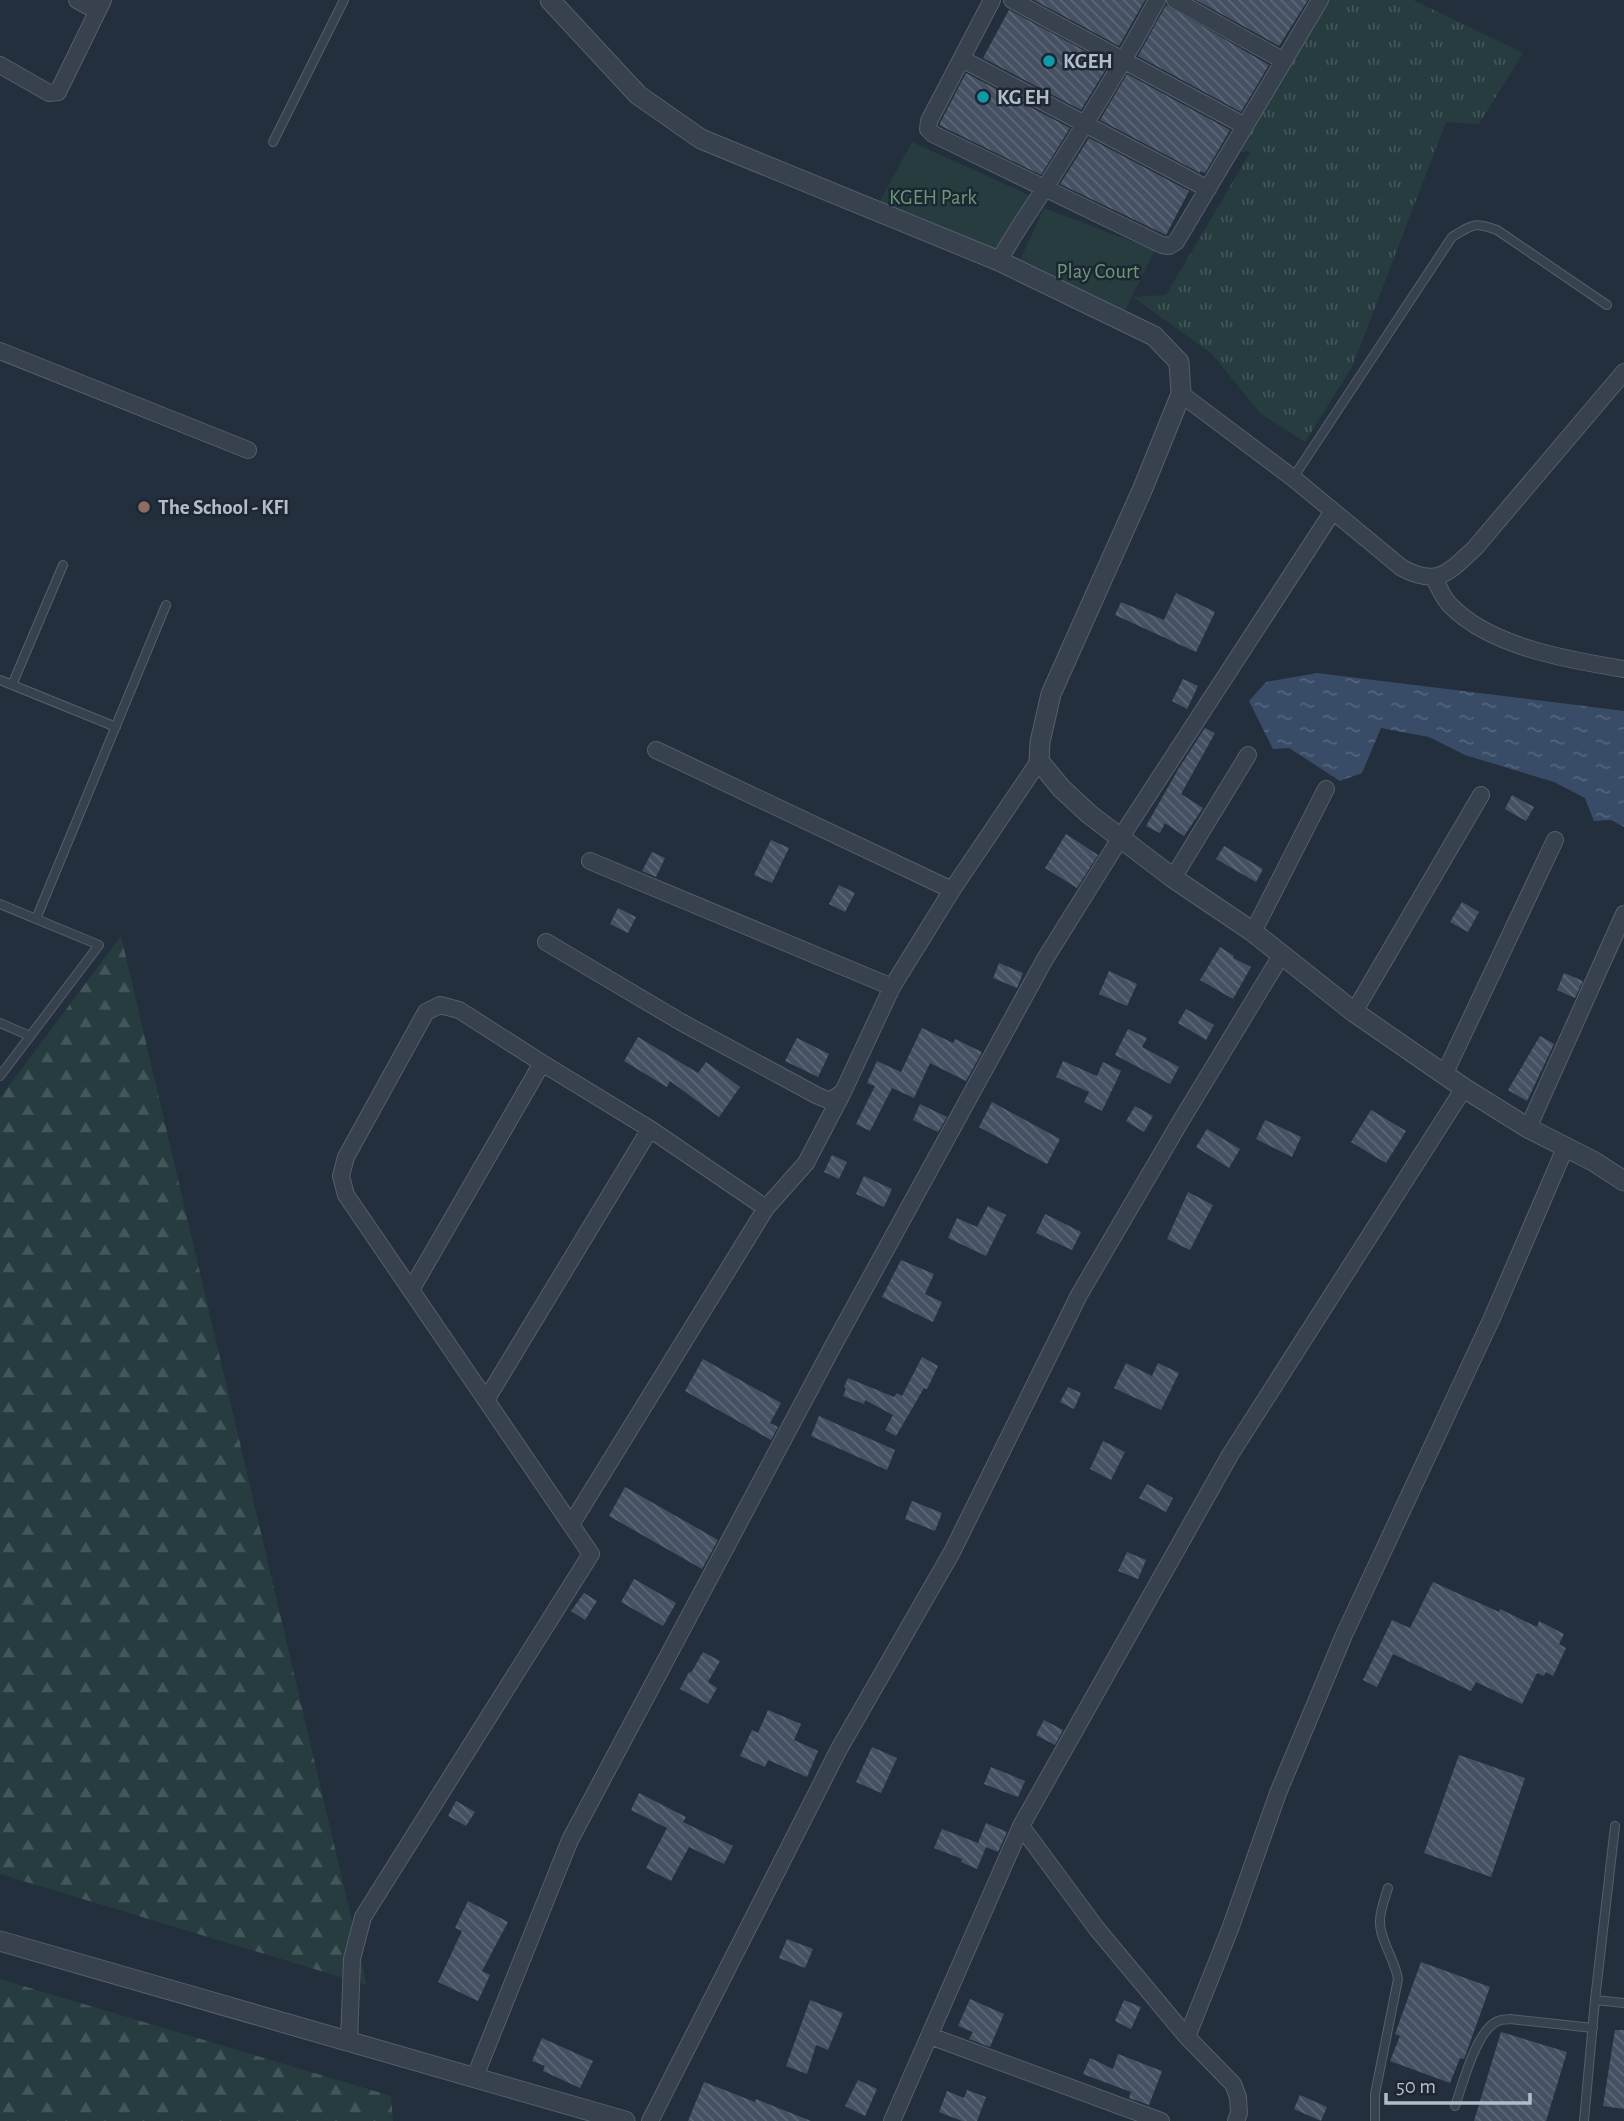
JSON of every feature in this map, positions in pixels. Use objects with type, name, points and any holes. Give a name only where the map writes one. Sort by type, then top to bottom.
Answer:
[{"type":"street","points":[[0,65],[49,93],[58,92],[100,5],[77,0]]},
{"type":"street","points":[[550,0],[638,95],[701,139],[999,261],[1154,336],[1179,362],[1181,394],[1143,488],[1051,694],[1040,742],[1039,761],[952,890],[892,987],[806,1163],[766,1208],[572,1523]]},
{"type":"street","points":[[992,0],[929,121],[928,129],[933,134],[1045,189],[1169,246],[1176,242],[1320,0]]},
{"type":"street","points":[[1012,0],[1245,126]]},
{"type":"street","points":[[999,261],[1012,235],[1045,189],[1125,59],[1157,0]]},
{"type":"street","points":[[1175,0],[1284,61]]},
{"type":"street","points":[[961,59],[1208,189]]},
{"type":"street","points":[[0,351],[248,450]]},
{"type":"street","points":[[1181,394],[1293,478],[1402,568],[1419,577],[1434,578],[1454,568],[1475,548],[1624,372]]},
{"type":"street","points":[[474,2078],[570,1840],[833,1346],[1031,983],[1121,837],[1333,511]]},
{"type":"street","points":[[1434,578],[1448,604],[1471,624],[1520,645],[1573,661],[1624,669]]},
{"type":"street","points":[[656,750],[952,890]]},
{"type":"street","points":[[1173,878],[1248,755]]},
{"type":"street","points":[[1039,761],[1061,788],[1089,814],[1173,878],[1253,932],[1354,1012],[1464,1088],[1528,1128],[1566,1146],[1624,1181]]},
{"type":"street","points":[[1253,932],[1326,789]]},
{"type":"street","points":[[1354,1012],[1481,795]]},
{"type":"street","points":[[1444,1075],[1555,840]]},
{"type":"street","points":[[590,861],[892,987]]},
{"type":"street","points":[[1528,1128],[1624,914]]},
{"type":"street","points":[[546,942],[681,1022],[816,1095],[830,1101],[843,1091]]},
{"type":"street","points":[[650,2121],[839,1749],[952,1552],[1079,1295],[1282,954]]},
{"type":"street","points":[[349,2042],[352,1959],[363,1917],[591,1554],[346,1195],[341,1176],[346,1157],[426,1012],[440,1005],[459,1010],[650,1129],[766,1208]]},
{"type":"street","points":[[411,1290],[541,1063]]},
{"type":"street","points":[[897,2120],[930,2036],[1021,1826],[1230,1455],[1464,1088]]},
{"type":"street","points":[[486,1400],[650,1129]]},
{"type":"street","points":[[1187,2037],[1230,1929],[1278,1793],[1344,1635],[1492,1318],[1566,1146]]},
{"type":"street","points":[[1021,1826],[1097,1929],[1187,2037],[1233,2084],[1238,2096],[1239,2113],[1236,2121]]},
{"type":"street","points":[[0,1941],[625,2121]]},
{"type":"street","points":[[930,2036],[1161,2121]]},
{"type":"lane","points":[[272,142],[344,0]]},
{"type":"lane","points":[[1293,478],[1452,237],[1467,227],[1479,224],[1497,230],[1607,305]]},
{"type":"lane","points":[[12,685],[63,565]]},
{"type":"lane","points":[[36,919],[166,606]]},
{"type":"lane","points":[[0,680],[116,727]]},
{"type":"lane","points":[[0,904],[99,945],[0,1076]]},
{"type":"lane","points":[[0,1023],[30,1036]]},
{"type":"lane","points":[[1584,2121],[1615,1826]]},
{"type":"lane","points":[[1375,2121],[1375,2094],[1398,1979],[1396,1966],[1379,1923],[1388,1888]]},
{"type":"lane","points":[[1595,2000],[1624,2003]]},
{"type":"lane","points":[[1455,2106],[1479,2041],[1488,2028],[1498,2021],[1510,2019],[1592,2028]]},
{"type":"green space","points":[[1327,0],[1413,0],[1523,53],[1479,124],[1446,122],[1353,365],[1305,442],[1260,413],[1212,354],[1133,297],[1166,295],[1251,151],[1235,153]]},
{"type":"green space","name":"KGEH Park","points":[[912,142],[1031,196],[995,270],[871,217]]},
{"type":"green space","name":"Play Court","points":[[1044,208],[1155,250],[1119,323],[1011,279]]},
{"type":"green space","points":[[121,936],[367,1985],[0,1874],[0,1098]]},
{"type":"green space","points":[[0,1979],[391,2096],[393,2121],[0,2121]]},
{"type":"water","points":[[1317,673],[1624,711],[1624,827],[1611,820],[1594,821],[1585,798],[1554,782],[1465,755],[1429,737],[1381,728],[1362,773],[1340,781],[1289,748],[1273,749],[1249,701],[1266,682]]},
{"type":"building","name":"KGEH","points":[[1034,0],[1145,0],[1119,46]]},
{"type":"building","points":[[1196,0],[1308,0],[1279,46]]},
{"type":"building","name":"KGEH","points":[[1166,5],[1269,65],[1241,112],[1138,56]]},
{"type":"building","name":"KGEH","points":[[1009,10],[1109,64],[1081,110],[983,58]]},
{"type":"building","name":"KG EH","points":[[966,73],[1070,128],[1041,175],[939,125]]},
{"type":"building","name":"KGEH","points":[[1127,74],[1230,130],[1205,173],[1200,173],[1100,120]]},
{"type":"building","name":"KGEH","points":[[1089,138],[1189,191],[1166,235],[1060,184]]},
{"type":"building","points":[[1176,593],[1215,612],[1196,652],[1115,615],[1121,602],[1164,620]]},
{"type":"building","points":[[1183,679],[1198,686],[1187,709],[1172,701]]},
{"type":"building","points":[[1205,728],[1215,733],[1181,794],[1203,808],[1184,836],[1165,823],[1160,833],[1146,826],[1179,768]]},
{"type":"building","points":[[1512,795],[1534,807],[1526,821],[1505,809]]},
{"type":"building","points":[[1066,834],[1098,855],[1077,888],[1045,868]]},
{"type":"building","points":[[771,840],[789,848],[772,883],[754,875]]},
{"type":"building","points":[[1224,846],[1263,869],[1256,882],[1216,859]]},
{"type":"building","points":[[652,852],[665,858],[656,877],[642,871]]},
{"type":"building","points":[[839,885],[855,893],[845,912],[829,904]]},
{"type":"building","points":[[1462,902],[1479,912],[1468,932],[1450,922]]},
{"type":"building","points":[[618,908],[636,917],[628,933],[610,924]]},
{"type":"building","points":[[1220,947],[1234,956],[1233,958],[1251,967],[1233,999],[1200,980]]},
{"type":"building","points":[[999,963],[1023,973],[1017,988],[993,978]]},
{"type":"building","points":[[1109,971],[1137,984],[1127,1006],[1099,994]]},
{"type":"building","points":[[1564,973],[1583,981],[1575,998],[1557,990]]},
{"type":"building","points":[[1186,1009],[1214,1025],[1206,1040],[1178,1023]]},
{"type":"building","points":[[922,1028],[953,1043],[955,1039],[982,1052],[966,1081],[930,1063],[914,1098],[892,1088],[870,1131],[856,1124],[875,1086],[867,1083],[877,1061],[901,1072]]},
{"type":"building","points":[[1128,1029],[1147,1038],[1142,1047],[1179,1067],[1170,1084],[1115,1055]]},
{"type":"building","points":[[1540,1036],[1554,1044],[1527,1101],[1508,1090]]},
{"type":"building","points":[[638,1037],[698,1073],[706,1062],[740,1087],[719,1117],[670,1081],[667,1087],[624,1061]]},
{"type":"building","points":[[797,1038],[829,1054],[818,1077],[785,1061]]},
{"type":"building","points":[[1063,1061],[1097,1076],[1103,1062],[1121,1071],[1102,1111],[1084,1102],[1089,1092],[1056,1077]]},
{"type":"building","points":[[992,1102],[1060,1139],[1047,1164],[979,1127]]},
{"type":"building","points":[[920,1104],[947,1117],[938,1132],[913,1120]]},
{"type":"building","points":[[1135,1106],[1153,1116],[1144,1132],[1126,1121]]},
{"type":"building","points":[[1371,1110],[1406,1131],[1386,1163],[1351,1142]]},
{"type":"building","points":[[1265,1120],[1301,1137],[1292,1157],[1256,1139]]},
{"type":"building","points":[[1207,1129],[1240,1149],[1229,1168],[1196,1147]]},
{"type":"building","points":[[832,1155],[847,1162],[839,1179],[824,1172]]},
{"type":"building","points":[[864,1176],[892,1189],[884,1207],[856,1194]]},
{"type":"building","points":[[1188,1192],[1213,1205],[1190,1250],[1167,1239]]},
{"type":"building","points":[[988,1206],[1006,1215],[986,1256],[948,1238],[957,1218],[977,1227]]},
{"type":"building","points":[[1045,1214],[1081,1232],[1072,1250],[1036,1233]]},
{"type":"building","points":[[901,1260],[934,1274],[925,1294],[942,1302],[933,1322],[882,1297]]},
{"type":"building","points":[[922,1357],[938,1366],[927,1389],[924,1388],[896,1436],[885,1430],[893,1415],[865,1400],[864,1404],[843,1396],[848,1378],[894,1397],[897,1393],[902,1396]]},
{"type":"building","points":[[703,1359],[781,1403],[770,1423],[778,1427],[771,1440],[685,1391]]},
{"type":"building","points":[[1126,1363],[1152,1376],[1158,1363],[1179,1373],[1161,1410],[1114,1388]]},
{"type":"building","points":[[1068,1387],[1081,1393],[1074,1409],[1060,1402]]},
{"type":"building","points":[[819,1416],[895,1450],[887,1470],[811,1436]]},
{"type":"building","points":[[1103,1441],[1125,1452],[1111,1480],[1090,1469]]},
{"type":"building","points":[[1147,1484],[1173,1498],[1166,1512],[1139,1498]]},
{"type":"building","points":[[625,1487],[718,1540],[702,1569],[609,1516]]},
{"type":"building","points":[[912,1501],[942,1513],[935,1531],[905,1519]]},
{"type":"building","points":[[1127,1552],[1146,1560],[1138,1579],[1118,1571]]},
{"type":"building","points":[[634,1579],[676,1603],[663,1626],[621,1602]]},
{"type":"building","points":[[1433,1582],[1499,1612],[1500,1609],[1537,1627],[1539,1621],[1564,1634],[1559,1644],[1566,1648],[1553,1676],[1546,1672],[1544,1676],[1537,1673],[1522,1704],[1476,1682],[1471,1691],[1393,1654],[1377,1687],[1363,1680],[1392,1620],[1410,1628]]},
{"type":"building","points":[[584,1593],[597,1601],[585,1620],[571,1611]]},
{"type":"building","points":[[703,1652],[720,1661],[708,1682],[717,1688],[708,1704],[680,1689]]},
{"type":"building","points":[[768,1710],[801,1724],[794,1740],[818,1751],[807,1777],[768,1760],[765,1767],[740,1756],[752,1730],[758,1733]]},
{"type":"building","points":[[1044,1720],[1063,1730],[1055,1745],[1036,1735]]},
{"type":"building","points":[[872,1747],[897,1758],[881,1793],[856,1782]]},
{"type":"building","points":[[1459,1755],[1525,1778],[1491,1877],[1424,1853]]},
{"type":"building","points":[[991,1767],[1025,1781],[1018,1797],[984,1784]]},
{"type":"building","points":[[639,1793],[686,1817],[683,1822],[733,1846],[724,1864],[689,1847],[671,1881],[646,1868],[667,1828],[631,1810]]},
{"type":"building","points":[[456,1801],[475,1812],[466,1826],[448,1816]]},
{"type":"building","points":[[986,1823],[1007,1832],[998,1852],[986,1847],[977,1869],[961,1862],[962,1859],[934,1848],[942,1829],[978,1843]]},
{"type":"building","points":[[468,1901],[508,1922],[482,1971],[490,1975],[478,2001],[438,1982],[462,1931],[455,1928]]},
{"type":"building","points":[[787,1939],[813,1949],[805,1968],[779,1958]]},
{"type":"building","points":[[1421,1962],[1490,1987],[1464,2059],[1460,2058],[1450,2083],[1390,2061],[1400,2036],[1395,2034]]},
{"type":"building","points":[[970,1999],[1004,2014],[990,2047],[969,2039],[973,2032],[958,2026]]},
{"type":"building","points":[[810,2000],[843,2013],[828,2050],[816,2045],[807,2074],[786,2066]]},
{"type":"building","points":[[1124,2000],[1141,2007],[1131,2029],[1115,2021]]},
{"type":"building","points":[[1615,2030],[1624,2030],[1624,2109],[1603,2106]]},
{"type":"building","points":[[1501,2032],[1567,2052],[1546,2121],[1474,2121]]},
{"type":"building","points":[[542,2038],[593,2061],[580,2088],[543,2071],[545,2066],[532,2061]]},
{"type":"building","points":[[1118,2054],[1162,2071],[1149,2105],[1129,2098],[1131,2092],[1083,2074],[1090,2058],[1113,2069]]},
{"type":"building","points":[[858,2080],[877,2089],[865,2116],[845,2106]]},
{"type":"building","points":[[704,2082],[755,2102],[756,2099],[811,2121],[688,2121]]},
{"type":"building","points":[[967,2090],[986,2097],[977,2121],[962,2121],[939,2112],[947,2091],[964,2098]]},
{"type":"building","points":[[1300,2095],[1327,2107],[1321,2121],[1294,2109]]},
{"type":"place","name":"KGEH","points":[[1049,61]]},
{"type":"place","name":"KG EH","points":[[983,97]]},
{"type":"place","name":"The School - KFI","points":[[144,507]]}]
